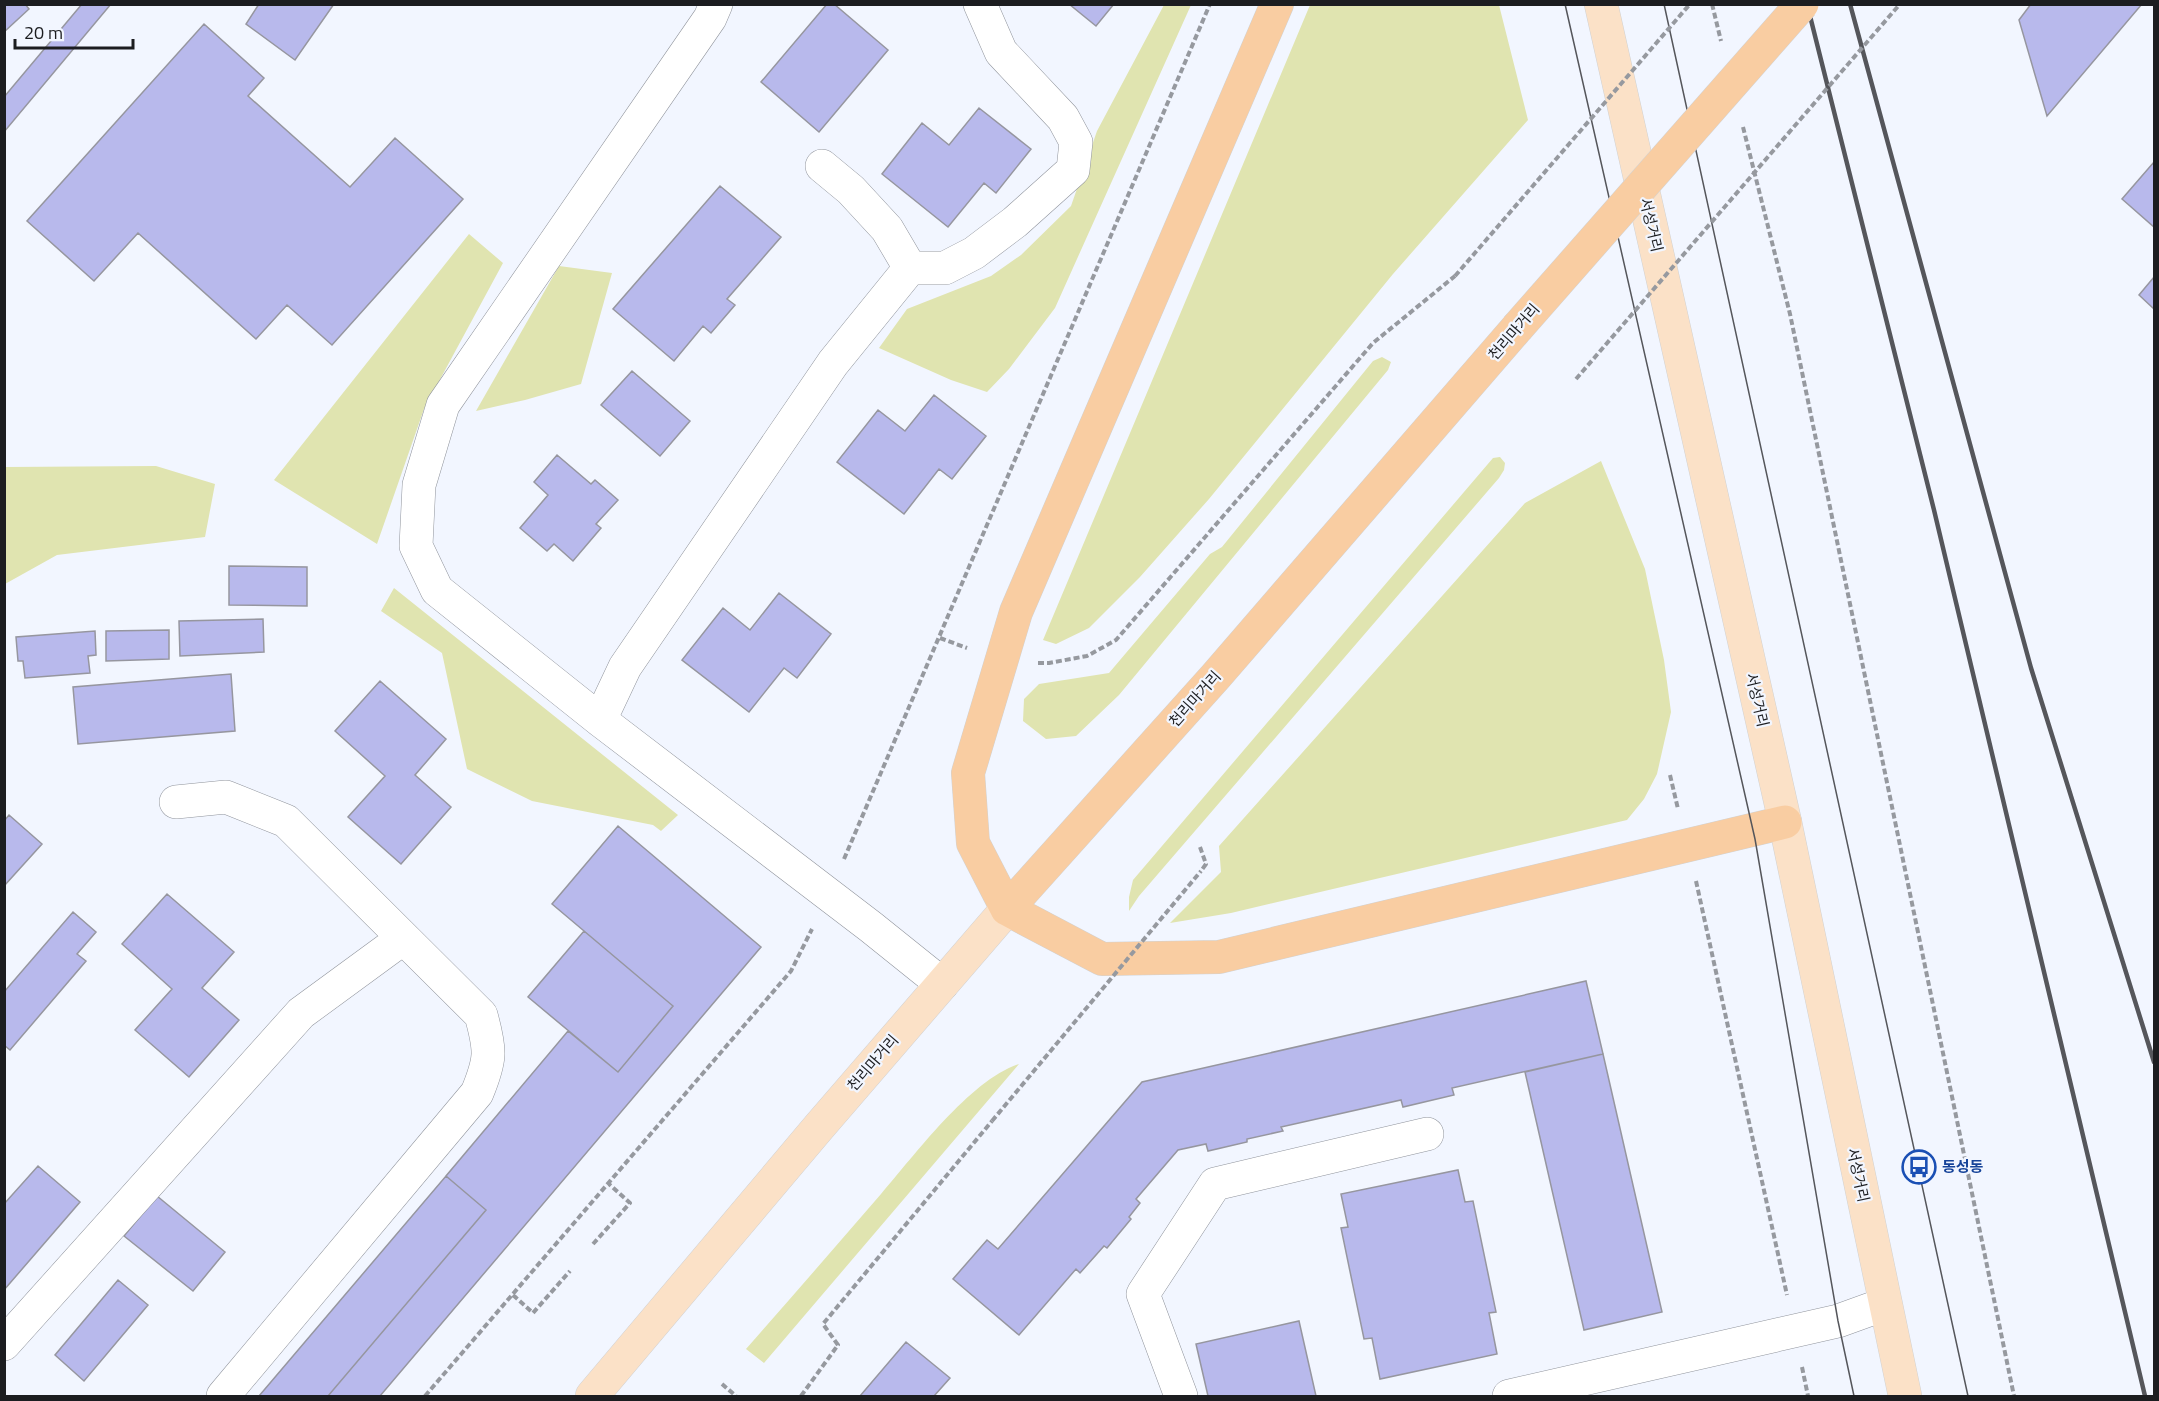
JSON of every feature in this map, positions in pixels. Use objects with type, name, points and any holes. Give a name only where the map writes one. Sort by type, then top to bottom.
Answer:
[{"type":"highway","points":[[1278,4],[1016,612],[1001,662],[968,773],[973,843],[1007,909],[1102,959],[1220,957],[1785,822]]},
{"type":"highway","name":"천리마거리","points":[[1007,909],[1224,668],[1517,328],[1802,4]]},
{"type":"main road","name":"서성거리","points":[[1601,4],[1785,822],[1905,1396]]},
{"type":"main road","name":"천리마거리","points":[[592,1396],[818,1128],[1007,909]]},
{"type":"street","points":[[716,4],[710,18],[443,405],[419,484],[416,546],[437,590],[600,720],[942,984]]},
{"type":"street","points":[[910,268],[945,268],[974,252],[1015,222],[1073,170],[1077,141],[1063,118],[1001,52],[980,4]]},
{"type":"street","points":[[822,166],[851,190],[887,229],[910,268]]},
{"type":"street","points":[[600,720],[625,667],[833,363],[910,268]]},
{"type":"street","points":[[176,802],[226,797],[286,821],[402,939],[481,1015],[489,1044],[488,1066],[477,1093],[223,1396]]},
{"type":"street","points":[[4,1344],[301,1013],[402,939]]},
{"type":"street","points":[[1181,1396],[1143,1294],[1215,1184],[1427,1134]]},
{"type":"street","points":[[1509,1396],[1838,1321],[1885,1305]]},
{"type":"path","points":[[425,1396],[791,971],[829,895],[1210,4]]},
{"type":"path","points":[[940,638],[1001,662],[1049,663],[1087,656],[1116,640],[1373,343],[1455,276],[1690,4]]},
{"type":"path","points":[[1712,4],[1723,50]]},
{"type":"path","points":[[1576,379],[1900,4]]},
{"type":"path","points":[[1741,119],[1790,314],[2014,1396]]},
{"type":"path","points":[[1670,775],[1702,902],[1808,1396]]},
{"type":"path","points":[[801,1396],[838,1345],[823,1324],[1201,871],[1206,864],[1200,848]]},
{"type":"path","points":[[593,1244],[630,1203],[609,1184]]},
{"type":"path","points":[[513,1295],[533,1313],[570,1271]]},
{"type":"path","points":[[722,1384],[736,1396]]},
{"type":"green space","points":[[1164,5],[1191,5],[1055,308],[1009,369],[987,392],[951,380],[879,348],[907,309],[991,276],[1021,255],[1071,206],[1097,131]]},
{"type":"green space","points":[[1310,5],[1499,5],[1528,120],[1393,274],[1209,499],[1140,577],[1089,628],[1056,644],[1043,640]]},
{"type":"green space","points":[[469,234],[503,263],[424,409],[377,544],[274,480]]},
{"type":"green space","points":[[559,266],[612,273],[581,384],[476,411]]},
{"type":"green space","points":[[1382,357],[1391,362],[1388,370],[1119,695],[1076,736],[1046,739],[1023,721],[1024,699],[1039,684],[1109,673],[1210,554],[1222,547],[1373,361]]},
{"type":"green space","points":[[1500,457],[1505,463],[1499,478],[1139,896],[1129,911],[1133,880],[1493,458]]},
{"type":"green space","points":[[1601,461],[1645,569],[1664,660],[1671,712],[1657,774],[1644,799],[1627,820],[1231,913],[1170,923],[1221,872],[1219,846],[1525,503]]},
{"type":"green space","points":[[156,466],[215,484],[205,537],[57,555],[5,584],[5,467]]},
{"type":"green space","points":[[394,588],[678,815],[661,831],[653,825],[532,801],[467,769],[442,653],[381,611]]},
{"type":"green space","points":[[1019,1064],[764,1363],[746,1349],[944,1120],[982,1086],[1000,1073]]},
{"type":"building","points":[[4,4],[25,4],[29,9],[4,32]]},
{"type":"building","points":[[82,4],[111,4],[4,132],[4,97]]},
{"type":"building","points":[[259,4],[334,4],[295,60],[246,24]]},
{"type":"building","points":[[827,4],[834,4],[888,50],[819,132],[761,82]]},
{"type":"building","points":[[1069,4],[1114,4],[1096,26]]},
{"type":"building","points":[[2031,4],[2142,4],[2047,116],[2019,20]]},
{"type":"building","points":[[204,24],[264,78],[248,96],[350,187],[395,138],[463,199],[332,345],[287,305],[256,339],[138,233],[94,281],[27,221]]},
{"type":"building","points":[[979,108],[1031,149],[996,193],[984,183],[948,227],[882,174],[922,123],[949,145]]},
{"type":"building","points":[[2154,162],[2154,227],[2122,199]]},
{"type":"building","points":[[720,186],[781,237],[727,299],[735,305],[711,333],[703,326],[674,361],[613,309]]},
{"type":"building","points":[[2154,277],[2154,309],[2139,295]]},
{"type":"building","points":[[632,371],[690,421],[660,456],[601,405]]},
{"type":"building","points":[[934,395],[986,436],[952,479],[939,469],[904,514],[837,462],[878,410],[905,431]]},
{"type":"building","points":[[557,455],[591,484],[595,480],[618,500],[596,524],[601,528],[573,561],[554,544],[547,551],[520,528],[548,495],[534,482]]},
{"type":"building","points":[[229,566],[307,567],[307,606],[229,605]]},
{"type":"building","points":[[779,593],[831,634],[797,678],[784,668],[749,712],[682,660],[723,608],[750,630]]},
{"type":"building","points":[[263,619],[264,652],[180,656],[179,621]]},
{"type":"building","points":[[169,630],[169,659],[106,661],[106,631]]},
{"type":"building","points":[[95,631],[96,655],[88,656],[90,673],[25,678],[23,661],[18,661],[16,637]]},
{"type":"building","points":[[231,674],[235,731],[78,744],[73,687]]},
{"type":"building","points":[[380,681],[446,739],[415,775],[451,807],[401,864],[348,817],[385,776],[335,731]]},
{"type":"building","points":[[9,815],[42,844],[4,886],[4,821]]},
{"type":"building","points":[[618,826],[761,947],[380,1396],[328,1396],[486,1210],[446,1176],[568,1031],[618,1072],[673,1006],[552,904]]},
{"type":"building","points":[[167,894],[234,952],[202,988],[239,1020],[189,1077],[135,1030],[172,989],[122,944]]},
{"type":"building","points":[[73,912],[96,932],[77,954],[86,961],[10,1050],[4,1045],[4,992]]},
{"type":"building","points":[[584,931],[673,1006],[618,1072],[528,997]]},
{"type":"building","points":[[1586,981],[1603,1054],[1452,1088],[1454,1095],[1403,1107],[1401,1100],[1281,1127],[1283,1131],[1208,1151],[1206,1144],[1178,1150],[1136,1199],[1140,1203],[1129,1217],[1131,1219],[1107,1248],[1104,1246],[1080,1273],[1076,1269],[1019,1335],[953,1279],[987,1240],[998,1249],[1142,1082]]},
{"type":"building","points":[[1603,1054],[1662,1312],[1584,1330],[1525,1072]]},
{"type":"building","points":[[38,1166],[80,1202],[4,1290],[4,1204]]},
{"type":"building","points":[[1458,1170],[1465,1202],[1473,1201],[1496,1312],[1489,1313],[1497,1354],[1380,1379],[1372,1338],[1364,1339],[1341,1228],[1348,1227],[1341,1194]]},
{"type":"building","points":[[446,1176],[486,1210],[328,1396],[259,1396]]},
{"type":"building","points":[[157,1196],[225,1252],[193,1291],[124,1236]]},
{"type":"building","points":[[118,1280],[148,1305],[84,1381],[55,1355]]},
{"type":"building","points":[[1299,1321],[1316,1396],[1208,1396],[1196,1344]]},
{"type":"building","points":[[906,1342],[950,1378],[934,1396],[860,1396]]},
{"type":"tram line","points":[[1565,4],[1755,839],[1838,1321],[1854,1396]]},
{"type":"tram line","points":[[1664,4],[1968,1396]]},
{"type":"railway","points":[[1807,4],[1934,510],[2145,1396]]},
{"type":"railway","points":[[1850,4],[2031,668],[2154,1062]]},
{"type":"place","name":"동성동","points":[[1919,1167]]}]
